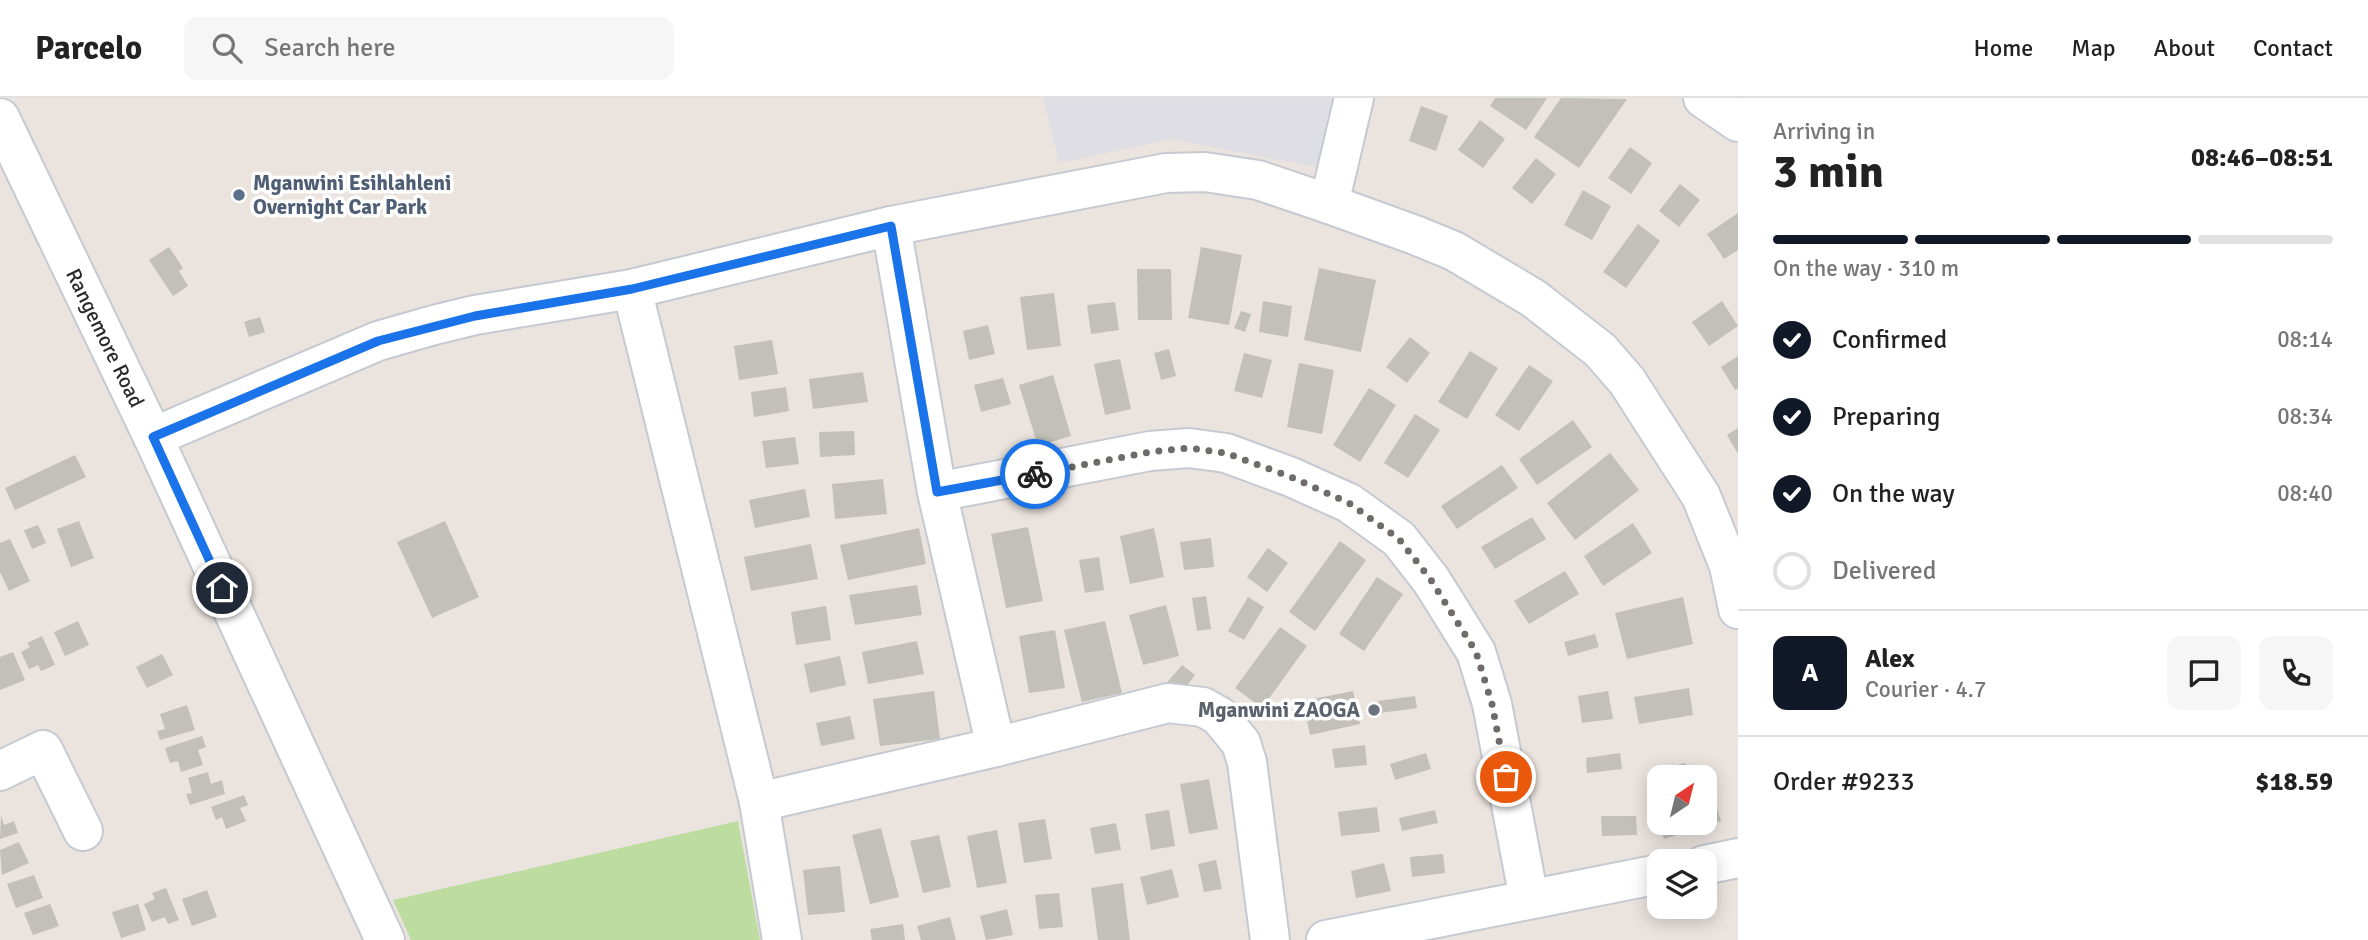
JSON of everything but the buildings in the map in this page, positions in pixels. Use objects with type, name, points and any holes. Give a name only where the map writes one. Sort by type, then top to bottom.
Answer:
[{"type":"street","points":[[1328,204],[1354,98]]},
{"type":"street","points":[[1703,98],[1738,122]]},
{"type":"street","name":"Rangemore Road","points":[[0,118],[153,437],[385,940]]},
{"type":"street","points":[[153,437],[378,341],[475,316],[632,289],[891,226],[1166,173],[1205,172],[1258,180],[1454,251],[1533,298],[1600,350],[1627,381],[1701,496],[1729,566],[1738,609]]},
{"type":"street","points":[[891,226],[937,492],[996,747]]},
{"type":"street","points":[[632,289],[759,802],[782,940]]},
{"type":"street","points":[[937,492],[1150,452],[1189,448],[1226,453],[1291,477],[1349,503],[1399,539],[1431,580],[1476,652],[1492,704],[1529,899]]},
{"type":"street","points":[[759,802],[996,747],[1168,703],[1203,707],[1219,716],[1241,743],[1247,762],[1270,940]]},
{"type":"street","points":[[0,771],[43,750],[83,831]]},
{"type":"street","points":[[1717,862],[1738,858]]},
{"type":"street","points":[[1326,940],[1647,876]]},
{"type":"shaded area","points":[[1043,98],[1333,98],[1317,167],[1172,139],[1059,163]]},
{"type":"green space","points":[[738,821],[760,940],[411,940],[393,900]]},
{"type":"way so far","points":[[1035,474],[1150,452],[1189,448],[1226,453],[1291,477],[1349,503],[1399,539],[1431,580],[1476,652],[1492,704],[1506,777]]},
{"type":"place","name":"Mganwini Esihlahleni Overnight Car Park","points":[[239,195]]},
{"type":"place","name":"Mganwini ZAOGA","points":[[1374,710]]},
{"type":"route","points":[[222,588],[153,437],[378,341],[415,330],[475,316],[632,289],[891,226],[937,492],[1035,474]]}]
